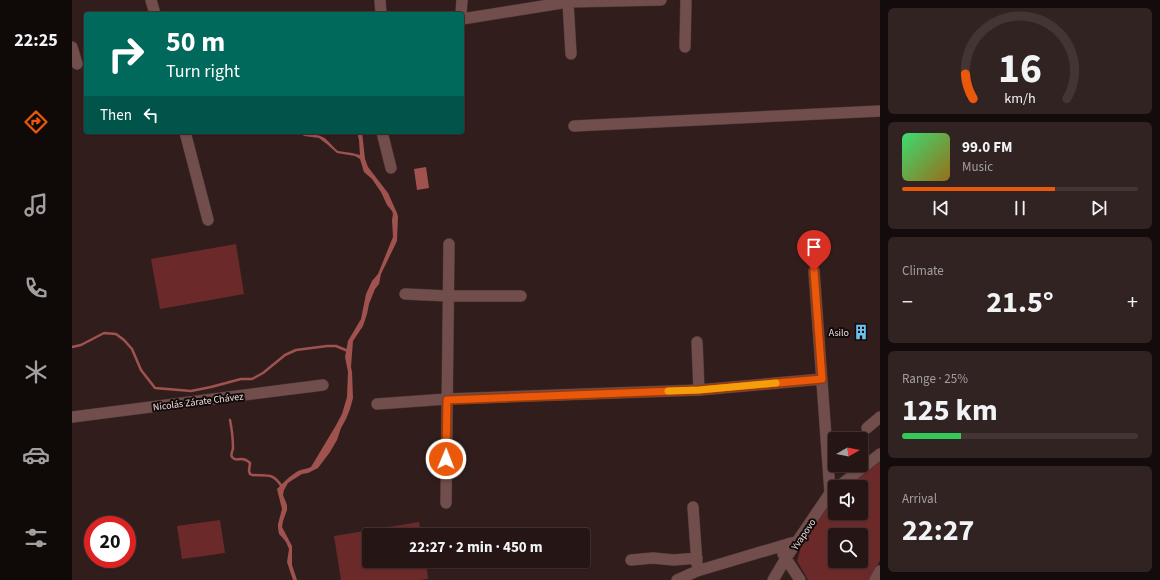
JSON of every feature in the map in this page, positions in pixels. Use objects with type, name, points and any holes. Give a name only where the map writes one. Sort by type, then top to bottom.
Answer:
[{"type":"street","points":[[151,0],[154,12]]},
{"type":"street","points":[[380,0],[381,12]]},
{"type":"street","points":[[461,12],[462,0]]},
{"type":"street","points":[[464,19],[568,2],[661,0]]},
{"type":"street","points":[[685,47],[686,0]]},
{"type":"street","points":[[568,2],[571,54]]},
{"type":"street","points":[[72,47],[78,64]]},
{"type":"street","points":[[574,126],[880,111]]},
{"type":"street","points":[[186,134],[208,220]]},
{"type":"street","points":[[382,134],[391,168]]},
{"type":"street","points":[[446,503],[449,244]]},
{"type":"street","points":[[814,271],[822,379],[833,480]]},
{"type":"street","points":[[405,294],[448,296],[521,296]]},
{"type":"street","points":[[696,342],[699,390]]},
{"type":"street","points":[[377,404],[699,390],[822,379]]},
{"type":"street","name":"Nicolás Zárate Chávez","points":[[72,417],[323,385]]},
{"type":"street","points":[[867,428],[880,417]]},
{"type":"street","name":"Yvapovo","points":[[847,480],[880,454]]},
{"type":"street","name":"Yvapovo","points":[[773,580],[786,558],[828,498]]},
{"type":"street","points":[[693,507],[697,570]]},
{"type":"street","points":[[677,580],[697,570],[798,541]]},
{"type":"street","points":[[779,546],[800,580]]},
{"type":"street","points":[[632,560],[653,558],[674,560],[697,558]]},
{"type":"street","points":[[875,580],[880,571]]},
{"type":"shaded area","points":[[302,134],[312,134],[322,137],[338,151],[360,155],[358,134],[362,134],[365,159],[368,167],[388,193],[398,217],[397,241],[381,274],[379,284],[375,289],[369,304],[363,326],[353,341],[351,367],[353,398],[346,419],[337,440],[318,468],[302,474],[294,479],[288,483],[284,490],[283,495],[287,505],[287,510],[282,527],[292,546],[292,565],[297,580],[293,580],[287,562],[289,549],[286,542],[279,534],[278,524],[282,509],[277,489],[295,473],[311,467],[342,414],[347,397],[348,372],[345,357],[348,341],[361,319],[366,294],[372,281],[378,274],[393,237],[392,211],[372,179],[364,172],[360,159],[355,156],[337,153],[319,138],[304,136]]},
{"type":"shaded area","points":[[426,167],[429,188],[417,190],[414,169]]},
{"type":"shaded area","points":[[236,244],[244,294],[160,309],[151,259]]},
{"type":"shaded area","points":[[880,458],[880,560],[871,580],[808,580],[797,561],[803,540],[828,506],[828,520],[868,520],[868,480],[854,480],[864,472],[868,472],[868,468]]},
{"type":"shaded area","points":[[220,520],[225,553],[182,559],[177,526]]},
{"type":"shaded area","points":[[419,522],[420,528],[383,528]]},
{"type":"shaded area","points":[[362,531],[362,568],[427,568],[428,579],[341,580],[334,536]]},
{"type":"waterway","points":[[72,347],[81,345],[104,333],[116,334],[132,349],[141,370],[155,388],[191,391],[241,379],[252,379],[263,373],[285,355],[296,350],[336,346],[348,351]]},
{"type":"waterway","points":[[230,420],[233,441],[232,457],[235,459],[245,460],[250,463],[250,474],[273,477],[282,487]]},
{"type":"slow traffic","points":[[668,391],[699,390],[776,383]]},
{"type":"place","name":"Asilo","points":[[861,332]]},
{"type":"route","points":[[446,459],[447,400],[699,390],[822,379],[814,271]]}]
